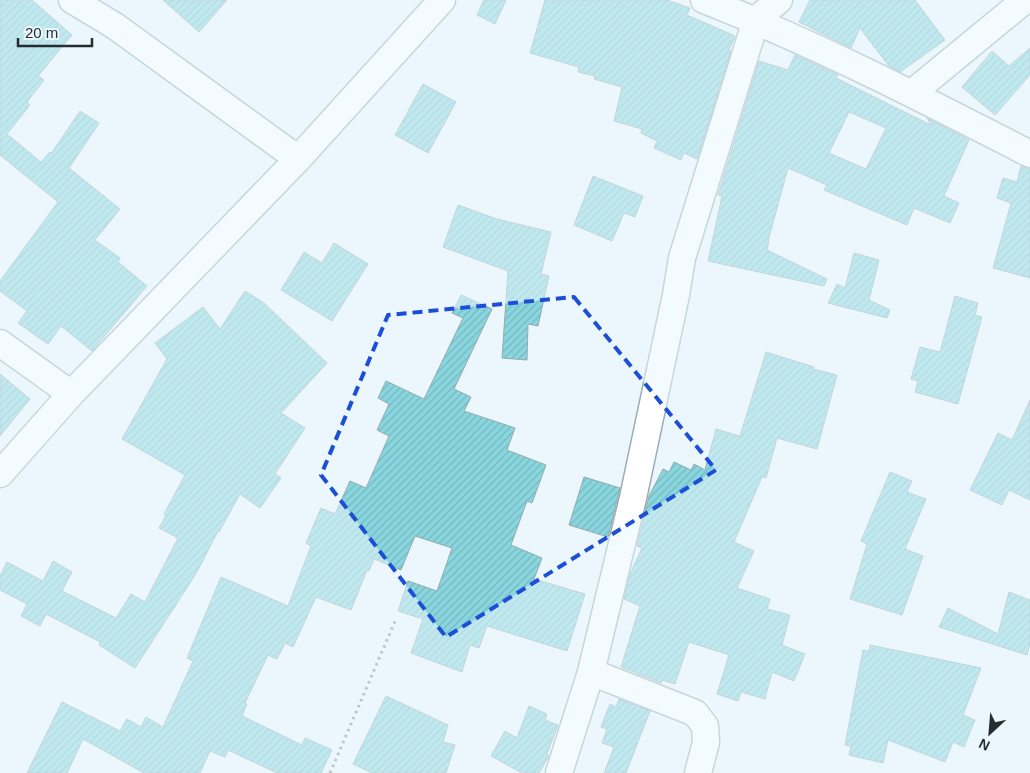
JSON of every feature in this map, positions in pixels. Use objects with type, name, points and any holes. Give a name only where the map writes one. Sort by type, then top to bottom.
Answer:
[{"type":"street","points":[[72,0],[115,26],[298,159]]},
{"type":"street","points":[[0,474],[71,394],[298,159],[442,0]]},
{"type":"street","points":[[704,0],[756,20],[912,93],[1030,154]]},
{"type":"street","points":[[559,773],[591,672],[633,498],[676,295],[682,258],[756,20],[779,0]]},
{"type":"street","points":[[912,93],[1025,0]]},
{"type":"street","points":[[0,342],[71,394]]},
{"type":"street","points":[[591,672],[695,713],[704,726],[706,742],[698,773]]},
{"type":"path","points":[[330,773],[396,619]]},
{"type":"highlighted area","points":[[574,297],[716,470],[446,637],[321,475],[388,315]]},
{"type":"building","points":[[0,0],[32,0],[72,35],[38,76],[44,80],[27,102],[30,105],[7,134],[41,162],[50,152],[51,154],[80,111],[99,123],[69,168],[120,209],[95,240],[120,258],[118,262],[147,286],[92,351],[61,326],[48,344],[18,323],[27,311],[0,291],[0,281],[58,202],[0,155]]},
{"type":"building","points":[[163,0],[227,0],[199,32]]},
{"type":"building","points":[[484,0],[506,0],[495,24],[477,15]]},
{"type":"building","points":[[545,0],[667,0],[690,8],[687,15],[735,36],[729,50],[731,51],[697,159],[684,153],[681,160],[654,148],[657,141],[641,133],[642,129],[614,121],[622,87],[594,79],[595,76],[578,72],[579,67],[530,53]]},
{"type":"building","points":[[810,0],[915,0],[945,40],[900,72],[888,65],[860,28],[851,48],[799,22]]},
{"type":"building","points":[[1030,48],[1030,75],[995,115],[962,87],[992,51],[1009,66]]},
{"type":"building","points":[[795,55],[838,75],[836,78],[931,125],[927,118],[969,140],[944,196],[959,203],[950,223],[914,208],[907,225],[824,190],[827,185],[788,168],[767,250],[827,279],[824,286],[708,261],[722,196],[718,195],[759,61],[788,70]],"holes":[[[849,112],[886,128],[866,169],[829,153]]]},
{"type":"building","points":[[423,84],[456,102],[428,153],[395,135]]},
{"type":"building","points":[[1021,166],[1030,169],[1030,278],[993,268],[1011,203],[997,198],[1003,178],[1017,182]]},
{"type":"building","points":[[593,176],[643,196],[635,217],[624,213],[612,241],[574,225]]},
{"type":"building","points":[[458,205],[497,219],[551,232],[541,274],[549,276],[538,326],[528,324],[527,360],[502,358],[508,271],[443,247]]},
{"type":"building","points":[[334,243],[368,264],[332,321],[281,290],[304,252],[322,263]]},
{"type":"building","points":[[854,253],[879,260],[869,300],[890,310],[887,318],[828,303],[837,284],[845,288]]},
{"type":"building","points":[[245,291],[264,303],[327,363],[281,413],[305,428],[275,474],[281,478],[260,508],[240,494],[197,572],[135,668],[99,645],[100,642],[46,614],[40,626],[21,616],[27,604],[0,590],[0,576],[7,562],[43,581],[53,561],[72,572],[62,591],[116,618],[131,594],[145,602],[178,538],[159,528],[166,515],[164,514],[185,475],[122,439],[167,359],[155,343],[203,307],[220,329]]},
{"type":"building","points":[[461,295],[492,309],[454,389],[471,397],[464,411],[515,428],[507,450],[546,465],[532,503],[527,501],[511,545],[542,558],[534,579],[585,594],[567,651],[487,626],[479,648],[470,645],[462,672],[411,653],[423,619],[398,611],[408,581],[437,591],[452,548],[415,536],[401,570],[374,559],[369,571],[367,570],[351,610],[316,597],[293,647],[285,643],[277,659],[268,655],[245,703],[247,704],[242,716],[302,745],[305,738],[332,750],[321,773],[277,773],[228,750],[225,757],[210,751],[200,773],[144,773],[83,739],[67,773],[27,773],[62,702],[120,731],[127,719],[141,727],[146,717],[163,727],[193,661],[187,658],[221,577],[288,606],[311,546],[306,543],[321,508],[335,514],[350,481],[366,488],[389,436],[377,430],[389,404],[378,398],[386,381],[424,399],[463,318],[452,313]]},
{"type":"building","points":[[955,296],[978,303],[975,315],[982,317],[958,404],[915,392],[918,381],[911,379],[920,347],[940,352]]},
{"type":"building","points":[[766,352],[814,367],[813,369],[837,375],[817,449],[777,438],[766,478],[762,477],[734,542],[754,551],[737,588],[770,599],[767,609],[790,615],[782,645],[805,654],[794,681],[772,672],[765,699],[741,692],[738,701],[717,694],[729,655],[689,642],[675,684],[662,680],[661,683],[621,667],[640,606],[624,599],[630,574],[642,548],[637,546],[649,496],[663,469],[669,472],[674,462],[691,470],[694,464],[705,470],[716,429],[740,436]]},
{"type":"building","points":[[0,374],[30,399],[0,436]]},
{"type":"building","points":[[1030,400],[1030,500],[1009,490],[1002,505],[970,490],[998,433],[1012,440]]},
{"type":"building","points":[[890,472],[912,481],[907,492],[926,499],[905,549],[923,556],[902,615],[850,599],[867,544],[861,541]]},
{"type":"building","points":[[584,477],[620,488],[608,537],[569,525]]},
{"type":"building","points":[[1009,592],[1030,600],[1030,644],[1027,655],[939,627],[948,608],[998,634]]},
{"type":"building","points":[[870,645],[981,668],[963,715],[975,720],[964,747],[953,742],[945,762],[888,740],[883,763],[849,755],[851,746],[845,745],[863,650],[869,651]]},
{"type":"building","points":[[386,696],[448,725],[443,742],[455,745],[446,773],[372,773],[353,764]]},
{"type":"building","points":[[619,699],[650,711],[626,773],[604,773],[614,747],[602,743],[607,729],[601,727],[610,704],[616,707]]},
{"type":"building","points":[[529,706],[547,714],[545,720],[558,725],[547,754],[549,756],[539,773],[522,773],[491,756],[505,731],[517,738]]}]
